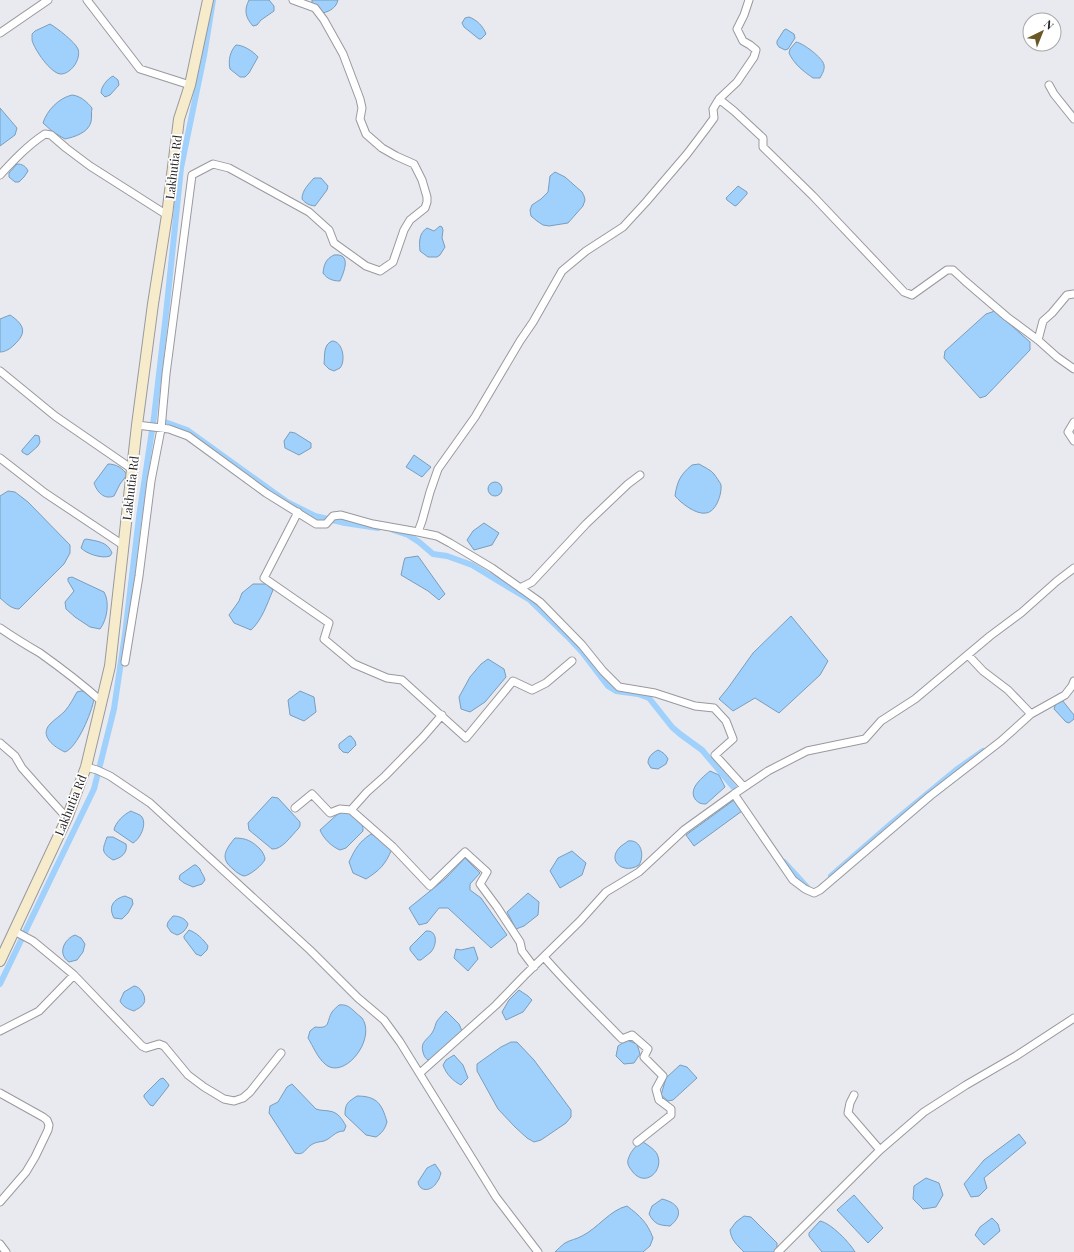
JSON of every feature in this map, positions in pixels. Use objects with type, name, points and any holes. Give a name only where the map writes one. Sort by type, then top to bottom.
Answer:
[{"type":"street","points":[[0,32],[48,0]]},
{"type":"street","points":[[87,0],[140,69],[190,86]]},
{"type":"street","name":"Lakhutia Rd","points":[[0,961],[67,818],[86,767],[110,666],[137,425],[179,119],[190,86],[208,0]]},
{"type":"street","points":[[125,662],[139,576],[151,481],[161,429],[166,374],[192,175],[213,164],[229,168],[309,212],[329,230],[334,243],[366,266],[380,271],[393,262],[404,230],[410,220],[425,208],[427,202],[422,180],[414,164],[382,148],[366,134],[360,119],[362,108],[360,99],[343,54],[324,20],[315,8],[293,0]]},
{"type":"street","points":[[418,532],[438,468],[475,417],[562,272],[586,251],[623,227],[646,202],[706,130],[714,118],[713,109],[719,99],[737,82],[754,57],[756,50],[743,41],[737,29],[749,0]]},
{"type":"street","points":[[1049,86],[1074,119]]},
{"type":"street","points":[[719,99],[763,138],[763,146],[813,196],[904,292],[912,295],[947,270],[953,270],[1007,317],[1074,369]]},
{"type":"street","points":[[0,175],[20,153],[34,141],[45,134],[51,134],[66,148],[90,166],[167,215]]},
{"type":"street","points":[[1038,340],[1044,321],[1067,295],[1074,294]]},
{"type":"street","points":[[0,371],[55,416],[132,469]]},
{"type":"street","points":[[1074,422],[1068,432],[1074,441]]},
{"type":"street","points":[[137,425],[169,429],[188,436],[266,493],[316,524],[326,524],[333,516],[341,515],[373,524],[437,536],[492,568],[540,602],[582,645],[603,671],[619,687],[655,693],[695,706],[714,708],[726,721],[733,738],[715,755],[744,787]]},
{"type":"street","points":[[0,458],[45,493],[123,545]]},
{"type":"street","points":[[520,588],[532,582],[586,524],[628,484],[640,475]]},
{"type":"street","points":[[298,512],[264,578],[329,623],[324,639],[354,664],[387,678],[402,680],[466,738],[513,681],[532,690],[546,683],[572,661]]},
{"type":"street","points":[[420,1074],[496,1005],[580,921],[606,892],[640,872],[684,830],[768,771],[807,751],[865,738],[882,721],[915,699],[1074,568]]},
{"type":"street","points":[[0,628],[40,654],[86,687],[102,701]]},
{"type":"street","points":[[968,655],[983,671],[1008,690],[1032,714]]},
{"type":"street","points":[[734,794],[793,880],[814,894],[930,796],[1001,741],[1032,714],[1065,695],[1074,681]]},
{"type":"street","points":[[351,810],[367,792],[423,737],[442,715]]},
{"type":"street","points":[[0,742],[16,756],[22,768],[67,818]]},
{"type":"street","points":[[86,767],[110,776],[150,803],[310,950],[358,998],[384,1020],[400,1042],[496,1197],[538,1252]]},
{"type":"street","points":[[294,808],[312,794],[330,813],[340,809],[351,810],[393,847],[430,886],[465,852],[487,872],[480,884],[520,942],[522,952],[534,967]]},
{"type":"street","points":[[14,931],[50,954],[74,976],[142,1046],[146,1048],[159,1044],[164,1046],[188,1075],[204,1088],[224,1099],[234,1101],[243,1098],[250,1092],[281,1053]]},
{"type":"street","points":[[544,957],[565,981],[622,1039],[632,1035],[648,1049],[644,1057],[663,1076],[656,1089],[659,1100],[671,1109],[670,1115],[637,1142]]},
{"type":"street","points":[[0,1031],[39,1011],[74,976]]},
{"type":"street","points":[[778,1252],[880,1150],[924,1112],[1016,1056],[1074,1018]]},
{"type":"street","points":[[0,1093],[43,1117],[47,1120],[49,1125],[48,1130],[26,1172],[0,1202]]},
{"type":"street","points":[[854,1095],[850,1103],[848,1113],[880,1150]]},
{"type":"street","points":[[0,1244],[6,1252]]},
{"type":"water","points":[[249,0],[269,0],[274,6],[274,11],[261,20],[257,25],[253,26],[248,20],[246,13],[246,7]]},
{"type":"water","points":[[312,0],[338,0],[332,9],[323,13],[312,4]]},
{"type":"water","points":[[469,17],[477,22],[485,31],[486,34],[481,39],[464,27],[462,23],[465,18]]},
{"type":"water","points":[[50,24],[70,39],[79,51],[74,66],[68,72],[61,74],[57,73],[48,66],[39,55],[33,44],[32,34]]},
{"type":"water","points":[[786,29],[794,34],[795,38],[788,49],[785,50],[779,47],[777,41]]},
{"type":"water","points":[[796,42],[812,51],[823,62],[824,69],[820,78],[813,78],[793,61],[789,53],[790,49]]},
{"type":"water","points":[[236,45],[248,49],[258,57],[245,77],[240,77],[230,69],[230,56]]},
{"type":"water","points":[[113,76],[118,80],[119,85],[110,95],[105,97],[101,93],[102,88]]},
{"type":"water","points":[[72,95],[81,98],[92,108],[91,122],[84,132],[65,139],[53,132],[43,123],[47,114],[54,105]]},
{"type":"water","points":[[0,108],[17,128],[15,135],[0,146]]},
{"type":"water","points":[[17,164],[21,164],[28,171],[19,182],[15,182],[9,177],[9,173]]},
{"type":"water","points":[[555,172],[565,177],[582,192],[585,200],[583,206],[568,223],[549,226],[543,225],[531,216],[530,210],[532,205],[548,192],[550,176]]},
{"type":"water","points":[[314,178],[321,178],[328,186],[327,190],[315,206],[308,204],[302,199],[304,190]]},
{"type":"water","points":[[738,186],[747,192],[747,194],[735,206],[726,198]]},
{"type":"water","points":[[440,226],[443,230],[442,238],[445,247],[437,257],[428,257],[420,251],[422,232],[427,228],[434,231]]},
{"type":"water","points":[[334,255],[340,255],[345,260],[345,268],[340,281],[330,279],[323,273],[326,262]]},
{"type":"water","points":[[995,311],[1030,342],[1030,350],[986,396],[980,398],[944,358],[945,351],[986,314]]},
{"type":"water","points":[[10,315],[19,322],[21,326],[21,337],[9,349],[0,352],[0,319]]},
{"type":"water","points":[[332,341],[339,344],[343,356],[342,365],[334,371],[329,369],[324,364],[327,345]]},
{"type":"water","points":[[290,432],[295,433],[311,443],[311,448],[299,455],[285,448],[284,441]]},
{"type":"water","points":[[35,435],[39,436],[40,442],[38,446],[27,455],[22,452],[22,450]]},
{"type":"water","points":[[414,455],[431,467],[422,477],[406,467]]},
{"type":"water","points":[[108,464],[119,467],[127,475],[120,484],[114,496],[110,497],[101,494],[94,483]]},
{"type":"water","points":[[699,464],[713,473],[721,485],[718,502],[710,512],[706,513],[693,510],[675,496],[678,482],[682,475],[692,465]]},
{"type":"water","points":[[492,482],[498,482],[502,486],[502,492],[498,496],[492,496],[488,492],[488,486]]},
{"type":"water","points":[[8,491],[15,492],[28,502],[70,545],[70,553],[64,564],[19,609],[11,607],[0,598],[0,496]]},
{"type":"water","points":[[484,523],[499,533],[492,545],[474,550],[467,540],[473,531]]},
{"type":"water","points":[[86,539],[105,544],[112,553],[110,556],[103,557],[87,552],[81,548],[84,540]]},
{"type":"water","points":[[418,556],[445,594],[439,600],[428,591],[401,575],[405,558]]},
{"type":"water","points":[[72,577],[104,592],[107,601],[107,611],[100,629],[90,627],[66,609],[65,602],[74,591],[68,581],[68,578]]},
{"type":"water","points":[[253,584],[266,584],[273,590],[261,617],[251,630],[234,623],[229,615],[239,601],[242,593]]},
{"type":"water","points":[[791,616],[828,661],[820,675],[779,713],[755,698],[733,711],[719,699],[753,653]]},
{"type":"water","points":[[488,659],[504,669],[506,677],[485,702],[470,712],[461,709],[459,697],[470,677],[481,664]]},
{"type":"water","points":[[300,691],[314,697],[316,712],[304,721],[290,715],[288,700]]},
{"type":"water","points":[[77,692],[86,692],[94,699],[93,705],[79,737],[70,749],[65,752],[49,741],[46,733],[47,728],[65,711]]},
{"type":"water","points":[[1062,700],[1074,715],[1074,719],[1069,723],[1066,722],[1054,709],[1056,703]]},
{"type":"water","points":[[351,736],[355,741],[356,745],[348,753],[343,752],[339,748],[339,744]]},
{"type":"water","points":[[658,750],[668,759],[666,764],[658,769],[651,768],[648,763],[649,759],[652,754]]},
{"type":"water","points":[[710,771],[719,775],[725,787],[706,804],[701,803],[695,799],[693,791],[697,783]]},
{"type":"water","points":[[272,797],[278,798],[300,822],[298,829],[283,845],[276,849],[272,849],[249,830],[248,823]]},
{"type":"water","points":[[734,800],[742,811],[694,846],[686,835]]},
{"type":"water","points":[[131,811],[142,817],[144,824],[140,835],[133,843],[114,830],[120,819]]},
{"type":"water","points":[[341,811],[349,811],[361,822],[363,831],[346,848],[340,850],[328,842],[320,830]]},
{"type":"water","points":[[371,834],[384,841],[392,849],[382,867],[366,879],[353,873],[349,862],[358,846]]},
{"type":"water","points":[[107,837],[113,837],[126,844],[125,852],[119,858],[113,860],[104,852]]},
{"type":"water","points":[[235,838],[246,839],[251,842],[260,849],[265,859],[253,872],[244,876],[229,865],[225,857],[229,846]]},
{"type":"water","points":[[628,841],[636,842],[641,848],[642,852],[639,865],[633,868],[619,865],[615,857],[616,852],[620,847]]},
{"type":"water","points":[[572,851],[586,863],[582,875],[560,888],[550,871],[558,858]]},
{"type":"water","points":[[465,858],[480,873],[470,884],[470,890],[481,898],[507,935],[491,948],[448,908],[439,908],[427,923],[419,925],[409,908],[445,879]]},
{"type":"water","points":[[194,865],[200,869],[205,880],[202,884],[193,887],[179,879],[180,875]]},
{"type":"water","points":[[528,893],[539,902],[538,915],[524,926],[516,929],[507,912]]},
{"type":"water","points":[[125,896],[132,899],[133,904],[128,913],[122,919],[114,918],[112,914],[113,904],[117,899]]},
{"type":"water","points":[[173,916],[182,918],[188,924],[184,931],[177,935],[171,932],[167,926],[168,922]]},
{"type":"water","points":[[189,930],[200,936],[208,946],[207,950],[201,956],[196,954],[184,938]]},
{"type":"water","points":[[426,931],[433,933],[435,938],[434,946],[430,953],[421,960],[418,960],[410,950],[410,947]]},
{"type":"water","points":[[75,935],[81,938],[85,944],[83,952],[77,960],[69,962],[63,955],[63,947],[71,937]]},
{"type":"water","points":[[474,947],[478,959],[468,971],[454,958],[456,949],[461,950]]},
{"type":"water","points":[[134,986],[141,990],[145,1001],[142,1006],[134,1011],[126,1008],[120,1001],[124,992]]},
{"type":"water","points":[[519,990],[532,1000],[523,1012],[506,1020],[502,1012],[509,1000]]},
{"type":"water","points":[[339,1005],[348,1006],[362,1018],[365,1027],[365,1036],[362,1046],[349,1062],[341,1067],[333,1068],[325,1064],[317,1055],[308,1038],[310,1031],[315,1027],[326,1026],[332,1012]]},
{"type":"water","points":[[446,1011],[459,1024],[462,1031],[433,1058],[428,1060],[425,1058],[423,1053],[423,1043],[433,1031],[437,1021]]},
{"type":"water","points":[[627,1040],[637,1044],[640,1054],[634,1063],[624,1064],[616,1056],[618,1046]]},
{"type":"water","points":[[511,1042],[517,1042],[534,1060],[571,1110],[571,1117],[566,1123],[541,1140],[534,1142],[515,1127],[498,1109],[477,1071],[477,1064],[501,1047]]},
{"type":"water","points":[[454,1055],[463,1065],[468,1078],[461,1085],[450,1077],[443,1065],[446,1060]]},
{"type":"water","points":[[680,1065],[687,1067],[697,1078],[673,1100],[668,1101],[661,1095],[666,1078]]},
{"type":"water","points":[[163,1078],[169,1085],[153,1106],[150,1105],[144,1095],[160,1079]]},
{"type":"water","points":[[292,1084],[316,1109],[337,1114],[346,1126],[344,1131],[338,1132],[327,1140],[313,1144],[300,1154],[295,1153],[269,1113],[270,1106],[278,1102],[287,1087]]},
{"type":"water","points":[[357,1096],[364,1096],[374,1099],[383,1110],[387,1122],[383,1131],[376,1137],[366,1135],[345,1115],[348,1103]]},
{"type":"water","points":[[1019,1134],[1026,1143],[984,1178],[987,1188],[979,1196],[971,1197],[964,1184],[984,1160]]},
{"type":"water","points":[[643,1142],[655,1151],[659,1160],[656,1171],[648,1178],[637,1176],[632,1171],[628,1163],[633,1150]]},
{"type":"water","points":[[435,1164],[441,1173],[439,1179],[435,1185],[429,1189],[426,1190],[421,1188],[418,1182],[427,1168]]},
{"type":"water","points":[[926,1178],[939,1183],[943,1195],[936,1207],[923,1209],[913,1199],[914,1186]]},
{"type":"water","points":[[854,1195],[883,1228],[868,1243],[837,1210]]},
{"type":"water","points":[[662,1199],[673,1203],[679,1213],[675,1222],[670,1226],[658,1224],[649,1214],[652,1206]]},
{"type":"water","points":[[627,1206],[643,1220],[653,1238],[650,1246],[643,1252],[555,1252],[565,1243],[588,1233],[615,1211]]},
{"type":"water","points":[[744,1216],[751,1217],[777,1243],[777,1249],[775,1252],[744,1252],[737,1245],[733,1240],[730,1230],[736,1222]]},
{"type":"water","points":[[992,1218],[998,1224],[1000,1231],[984,1245],[975,1235],[980,1227]]},
{"type":"water","points":[[820,1221],[829,1225],[840,1234],[855,1252],[822,1252],[809,1236],[809,1233]]},
{"type":"waterway","points":[[0,984],[94,789],[114,709],[125,634],[139,517],[154,417],[181,168],[204,56],[213,0]]},
{"type":"waterway","points":[[165,422],[187,430],[287,502],[315,516],[345,523],[378,528]]},
{"type":"waterway","points":[[393,530],[408,535],[433,554],[447,556],[472,565],[530,600],[582,652],[608,686],[616,691],[638,694],[649,698],[672,727],[702,750],[735,789]]},
{"type":"waterway","points":[[831,876],[956,770],[983,751]]},
{"type":"waterway","points":[[784,862],[807,887]]}]
